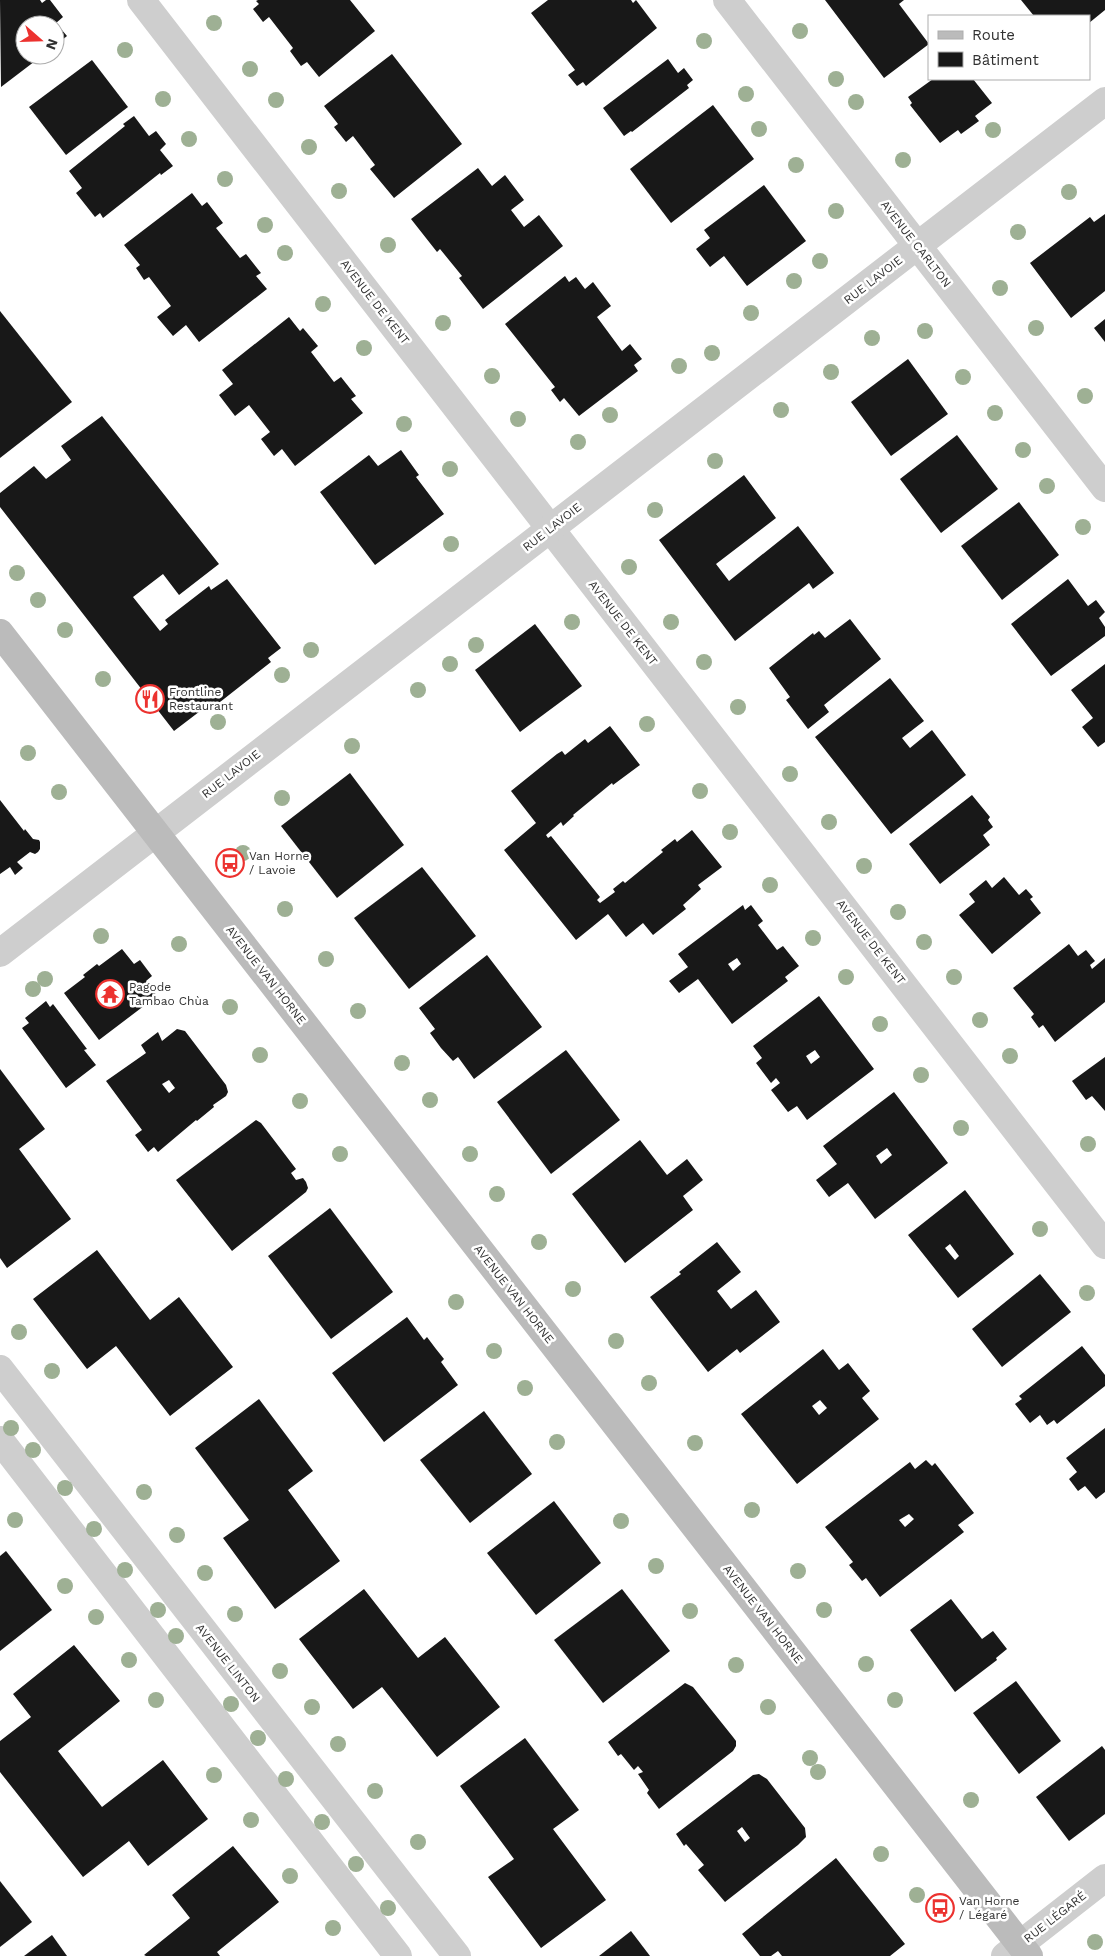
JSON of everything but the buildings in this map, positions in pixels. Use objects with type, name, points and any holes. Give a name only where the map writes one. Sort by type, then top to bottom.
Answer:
[{"type":"main road","name":"AVENUE VAN HORNE","points":[[0,633],[1018,1952]]},
{"type":"street","name":"AVENUE DE KENT","points":[[140,0],[1105,1245]]},
{"type":"street","name":"AVENUE CARLTON","points":[[728,0],[1105,488]]},
{"type":"street","name":"RUE LAVOIE","points":[[0,953],[1105,101]]},
{"type":"street","name":"AVENUE LINTON","points":[[0,1369],[457,1956]]},
{"type":"street","points":[[0,1440],[398,1956]]},
{"type":"street","name":"RUE LÉGARÉ","points":[[1018,1952],[1105,1878]]},
{"type":"place","name":"Frontline Restaurant","points":[[150,699]]},
{"type":"place","name":"Van Horne / Lavoie","points":[[230,863]]},
{"type":"place","name":"Pagode Tambao Chùa","points":[[110,994]]},
{"type":"place","name":"Van Horne / Légaré","points":[[940,1908]]}]
